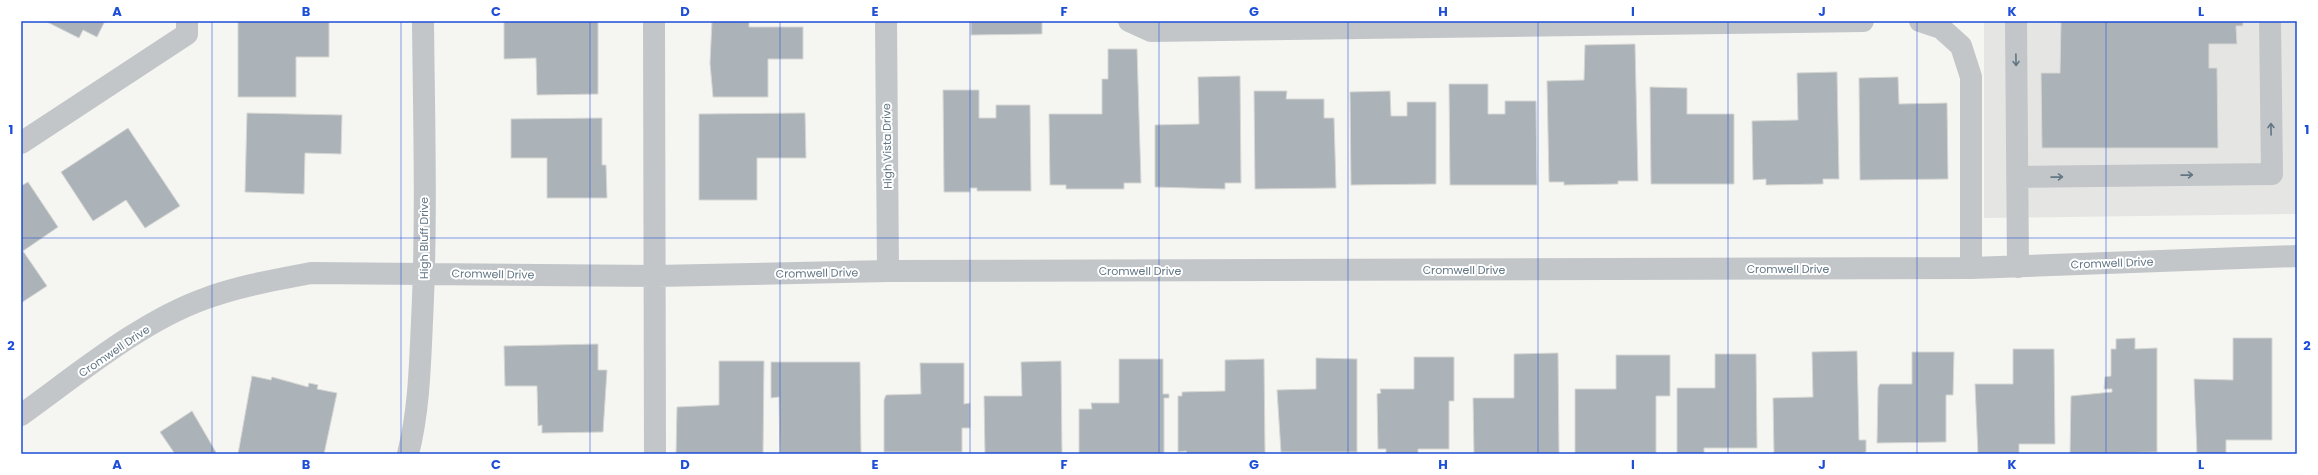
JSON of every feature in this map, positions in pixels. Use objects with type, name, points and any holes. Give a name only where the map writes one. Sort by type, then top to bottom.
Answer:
[{"type":"street","points":[[21,143],[187,34],[187,21]]},
{"type":"street","name":"High Bluff Drive","points":[[408,454],[413,436],[419,374],[424,273],[423,21]]},
{"type":"street","points":[[654,21],[656,276],[655,454]]},
{"type":"street","name":"High Vista Drive","points":[[886,21],[888,271]]},
{"type":"street","points":[[1129,21],[1151,31],[1863,21]]},
{"type":"street","points":[[1920,21],[1941,28],[1961,46],[1971,77],[1971,268]]},
{"type":"street","points":[[2016,21],[2018,267]]},
{"type":"street","points":[[2018,177],[2272,174],[2270,21]]},
{"type":"street","name":"Cromwell Drive","points":[[21,414],[144,329],[203,299],[259,282],[311,274],[424,273],[656,276],[888,271],[1971,268],[2297,256]]},
{"type":"shaded area","points":[[1984,21],[2297,21],[2297,214],[1984,218]]},
{"type":"building","points":[[45,21],[105,21],[97,37],[83,30],[79,38]]},
{"type":"building","points":[[238,21],[329,21],[329,57],[296,57],[296,97],[238,97]]},
{"type":"building","points":[[504,21],[598,21],[598,94],[537,95],[536,58],[504,59]]},
{"type":"building","points":[[712,21],[749,21],[749,27],[803,27],[803,59],[768,59],[768,97],[713,97],[710,63]]},
{"type":"building","points":[[971,21],[1042,21],[1042,34],[971,35]]},
{"type":"building","points":[[2061,21],[2243,21],[2243,26],[2236,26],[2237,44],[2209,44],[2209,68],[2217,68],[2218,148],[2042,148],[2041,73],[2060,73]]},
{"type":"building","points":[[1635,44],[1638,181],[1618,181],[1618,184],[1564,185],[1564,182],[1549,182],[1547,81],[1584,80],[1585,45]]},
{"type":"building","points":[[1108,49],[1137,49],[1141,183],[1124,183],[1124,189],[1066,189],[1066,185],[1050,185],[1049,114],[1102,114],[1102,79],[1108,79]]},
{"type":"building","points":[[1837,72],[1839,179],[1823,179],[1823,184],[1766,185],[1766,179],[1753,180],[1752,121],[1798,120],[1797,73]]},
{"type":"building","points":[[1240,76],[1241,183],[1225,183],[1225,189],[1155,187],[1155,125],[1199,124],[1198,77]]},
{"type":"building","points":[[1898,77],[1899,104],[1947,103],[1948,179],[1860,180],[1859,78]]},
{"type":"building","points":[[1449,84],[1488,84],[1488,114],[1505,114],[1505,101],[1536,101],[1537,185],[1450,185]]},
{"type":"building","points":[[1650,87],[1687,88],[1687,114],[1734,114],[1734,184],[1651,184]]},
{"type":"building","points":[[943,90],[979,90],[979,118],[996,118],[996,105],[1030,105],[1031,191],[977,191],[977,188],[970,188],[970,192],[944,192]]},
{"type":"building","points":[[1254,91],[1287,91],[1286,99],[1324,99],[1324,118],[1334,118],[1336,188],[1255,189]]},
{"type":"building","points":[[1390,91],[1391,116],[1407,116],[1407,102],[1436,102],[1436,184],[1351,185],[1350,92]]},
{"type":"building","points":[[247,113],[342,115],[341,154],[305,153],[304,194],[245,192]]},
{"type":"building","points":[[805,113],[806,158],[757,158],[757,200],[699,200],[699,114]]},
{"type":"building","points":[[602,118],[602,165],[606,165],[607,198],[547,198],[547,158],[511,158],[511,119]]},
{"type":"building","points":[[128,128],[180,206],[145,228],[126,200],[93,221],[61,172]]},
{"type":"building","points":[[28,182],[58,227],[23,251],[47,286],[21,303],[21,186]]},
{"type":"building","points":[[2135,338],[2135,349],[2157,348],[2157,452],[2070,454],[2071,396],[2112,392],[2112,389],[2104,389],[2105,377],[2111,376],[2111,349],[2116,349],[2116,339]]},
{"type":"building","points":[[2233,338],[2272,338],[2272,440],[2226,440],[2226,454],[2197,454],[2194,379],[2233,380]]},
{"type":"building","points":[[598,344],[598,370],[607,370],[603,432],[542,433],[542,425],[538,426],[537,386],[505,386],[504,346]]},
{"type":"building","points":[[2013,349],[2054,349],[2055,444],[2019,444],[2019,454],[1978,454],[1975,384],[2013,384]]},
{"type":"building","points":[[1857,351],[1859,440],[1866,440],[1866,452],[1859,454],[1774,454],[1773,398],[1813,397],[1812,352]]},
{"type":"building","points":[[1912,352],[1954,352],[1953,395],[1946,395],[1946,442],[1877,443],[1878,388],[1880,384],[1912,384]]},
{"type":"building","points":[[1558,353],[1559,454],[1474,454],[1473,398],[1514,398],[1514,354]]},
{"type":"building","points":[[1715,354],[1756,354],[1757,448],[1704,448],[1704,454],[1677,454],[1677,388],[1715,388]]},
{"type":"building","points":[[1616,355],[1670,355],[1670,396],[1656,396],[1656,454],[1575,454],[1575,389],[1616,389]]},
{"type":"building","points":[[1414,357],[1454,357],[1454,401],[1449,401],[1449,449],[1418,449],[1418,454],[1386,454],[1386,449],[1378,449],[1377,394],[1381,393],[1380,389],[1414,389]]},
{"type":"building","points":[[1316,358],[1357,359],[1357,452],[1281,452],[1277,390],[1316,389]]},
{"type":"building","points":[[1119,359],[1163,359],[1163,394],[1169,394],[1169,398],[1164,398],[1164,454],[1079,454],[1079,409],[1092,409],[1091,403],[1119,403]]},
{"type":"building","points":[[1264,359],[1265,453],[1187,454],[1186,451],[1178,452],[1178,396],[1182,396],[1182,392],[1225,391],[1225,360]]},
{"type":"building","points":[[719,361],[764,361],[763,454],[676,454],[677,407],[719,405]]},
{"type":"building","points":[[1061,361],[1062,454],[985,454],[984,396],[1022,396],[1021,362]]},
{"type":"building","points":[[771,362],[860,362],[861,454],[780,454],[779,397],[771,398]]},
{"type":"building","points":[[920,363],[964,363],[964,404],[970,403],[970,428],[962,428],[962,452],[884,452],[884,400],[886,395],[921,394]]},
{"type":"building","points":[[252,376],[271,380],[272,377],[308,387],[309,383],[318,385],[317,389],[337,393],[324,454],[238,454]]},
{"type":"building","points":[[192,411],[217,454],[175,454],[160,432]]}]
